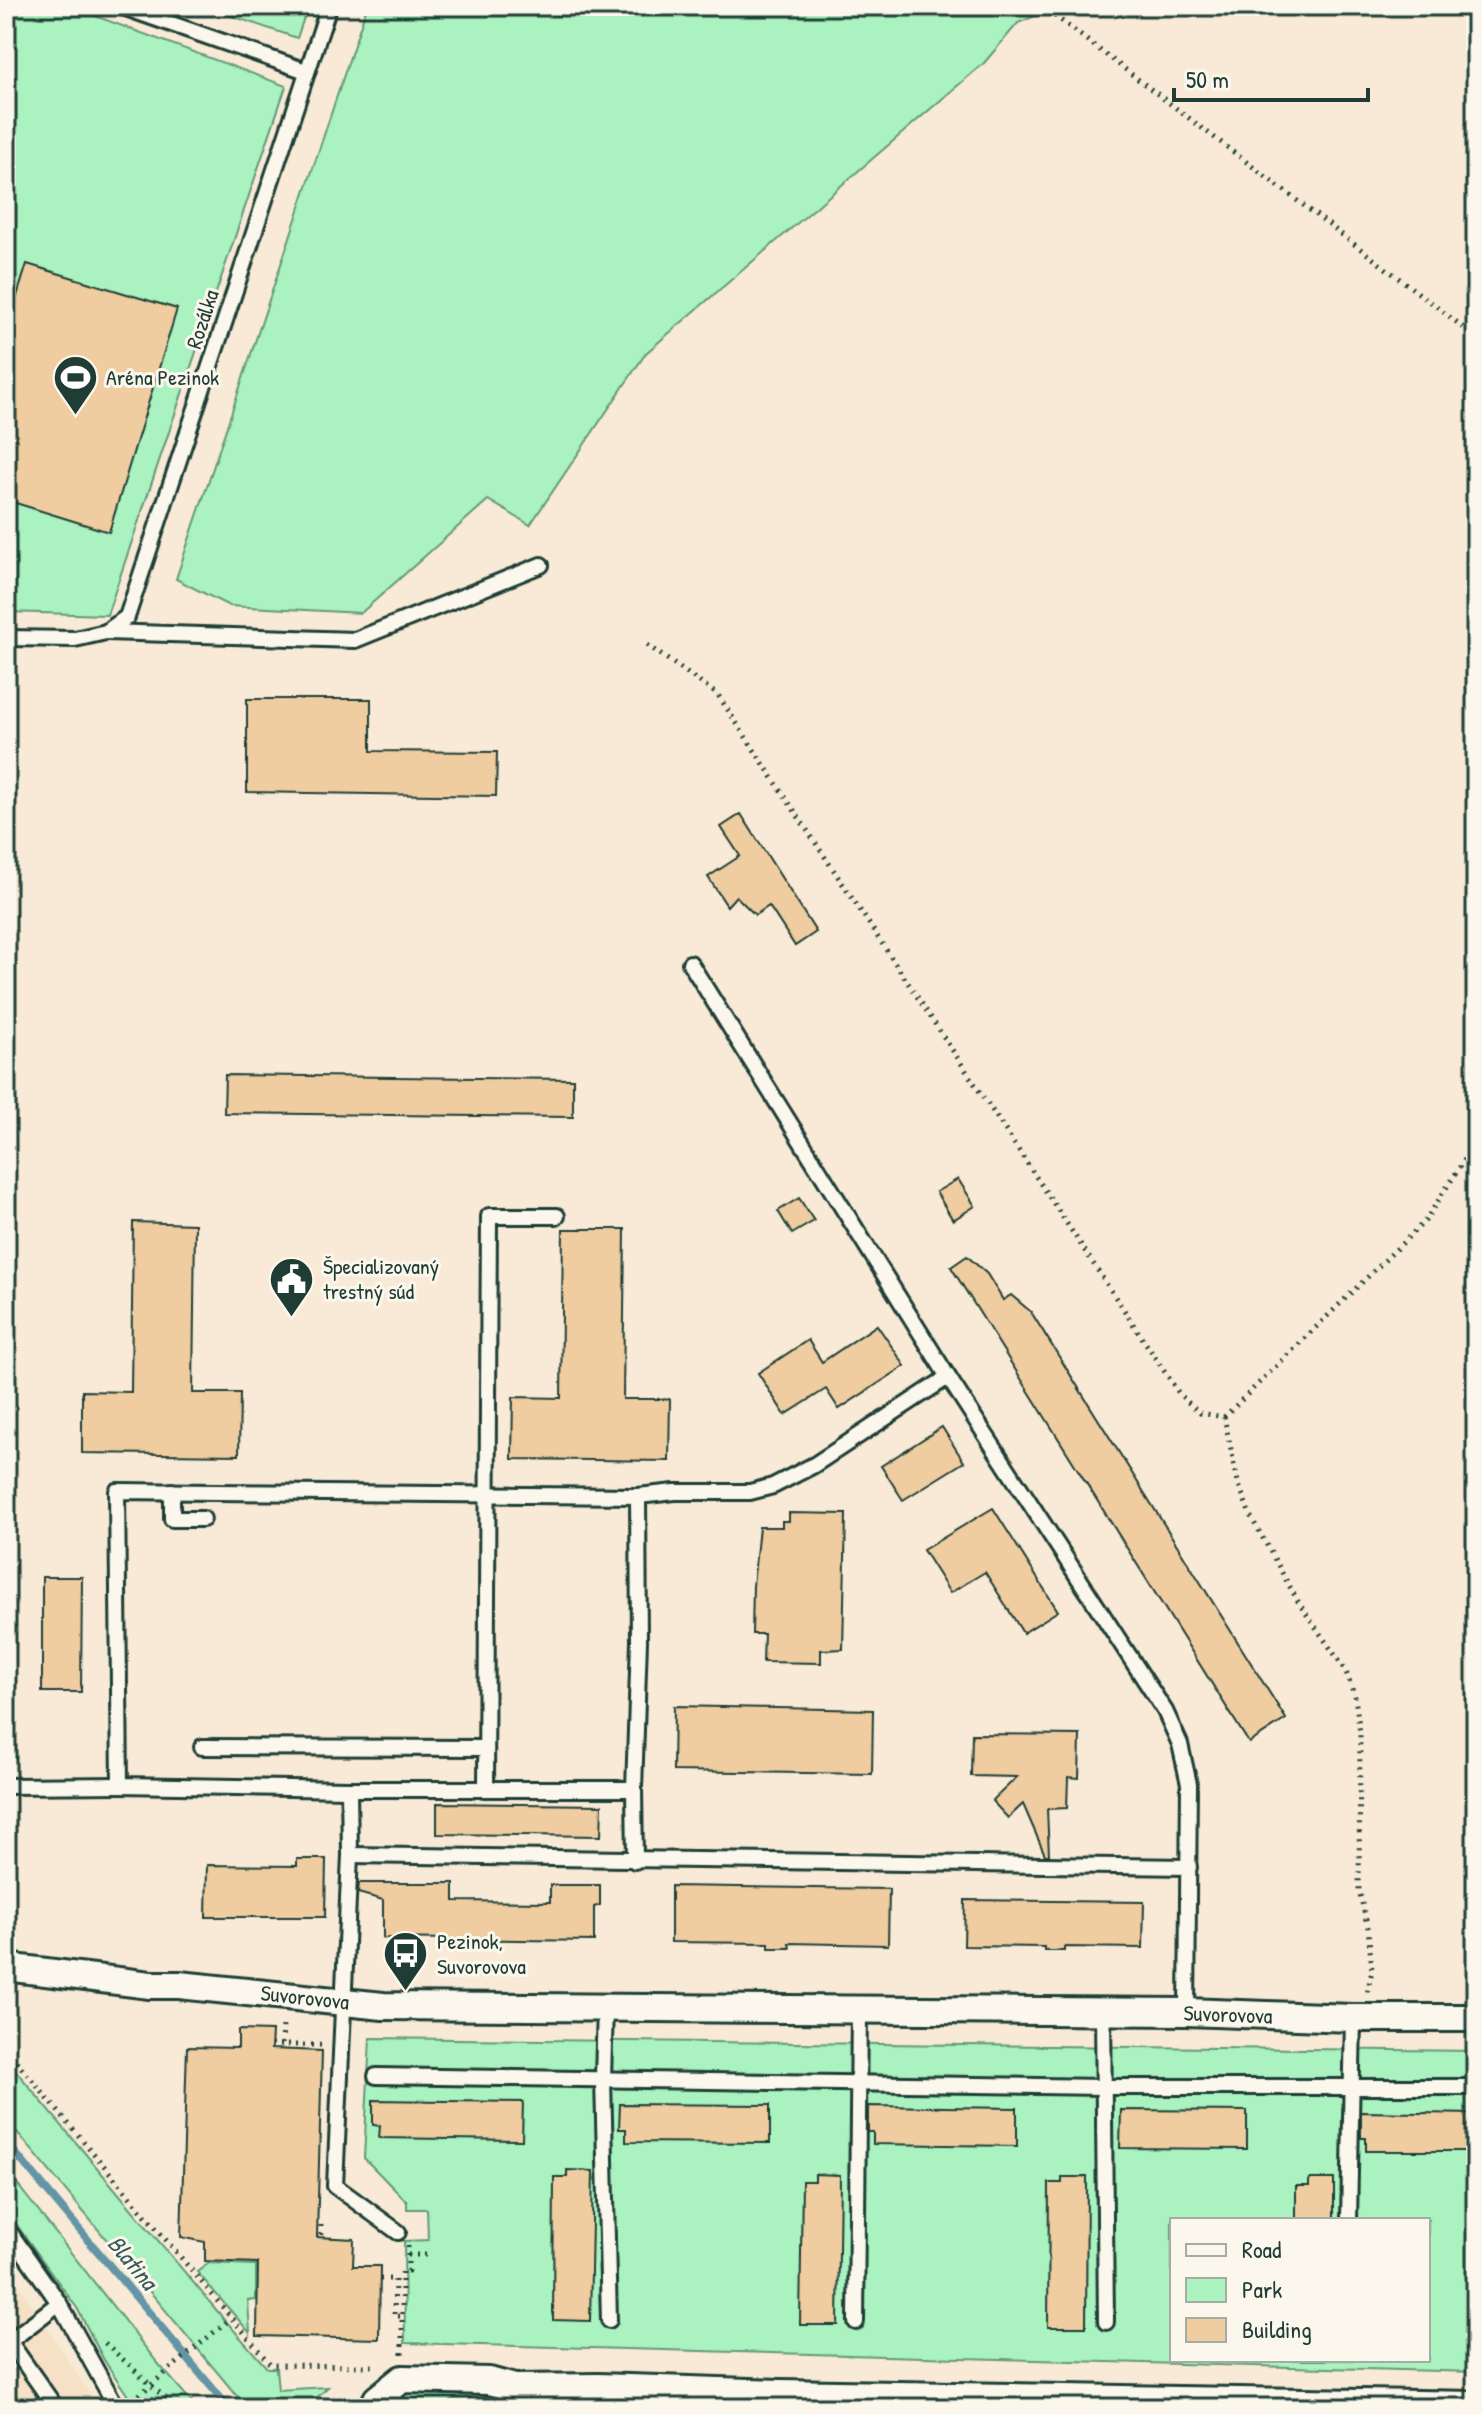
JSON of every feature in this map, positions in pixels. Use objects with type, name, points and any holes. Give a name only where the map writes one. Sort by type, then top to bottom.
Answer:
[{"type":"street","name":"Suvorovova","points":[[6,1967],[150,1985],[179,1985],[383,2006],[1103,2011],[1476,2018]]},
{"type":"street","points":[[373,2408],[377,2399],[402,2379],[489,2381],[515,2388],[598,2387],[779,2400],[1476,2405]]},
{"type":"lane","points":[[120,6],[306,71]]},
{"type":"lane","name":"Rozálka","points":[[106,632],[127,617],[329,6]]},
{"type":"lane","points":[[6,638],[75,639],[106,632],[355,640],[541,565]]},
{"type":"lane","points":[[690,963],[948,1377],[1165,1711],[1180,1744],[1189,1784],[1187,2012]]},
{"type":"lane","points":[[486,1789],[489,1216],[557,1216]]},
{"type":"lane","points":[[120,1785],[117,1491],[638,1496],[675,1492],[750,1492],[773,1486],[814,1465],[948,1377]]},
{"type":"lane","points":[[172,1491],[172,1519],[203,1519]]},
{"type":"lane","points":[[635,1861],[638,1496]]},
{"type":"lane","points":[[202,1747],[486,1748]]},
{"type":"lane","points":[[6,1786],[634,1789]]},
{"type":"lane","points":[[349,1789],[345,2001],[335,2186],[401,2238]]},
{"type":"lane","points":[[350,1855],[1189,1867]]},
{"type":"lane","points":[[605,2007],[603,2079],[609,2320]]},
{"type":"lane","points":[[856,2322],[859,2010]]},
{"type":"lane","points":[[1103,2011],[1106,2322]]},
{"type":"lane","points":[[1349,2218],[1350,2087],[1358,2018]]},
{"type":"lane","points":[[376,2076],[1103,2087],[1476,2087]]},
{"type":"lane","points":[[6,2227],[59,2303],[117,2408]]},
{"type":"lane","points":[[56,2408],[8,2343],[59,2303]]},
{"type":"path","points":[[1042,6],[1476,337]]},
{"type":"path","points":[[647,645],[718,695],[1180,1395],[1200,1413],[1224,1417]]},
{"type":"path","points":[[1224,1417],[1425,1221],[1476,1142]]},
{"type":"path","points":[[1224,1417],[1238,1482],[1250,1515],[1300,1605],[1345,1669],[1357,1705],[1360,1733],[1359,1891],[1368,1928],[1372,1970],[1358,2018]]},
{"type":"path","points":[[282,2045],[283,2025]]},
{"type":"path","points":[[271,2045],[327,2045]]},
{"type":"path","points":[[6,2049],[271,2365],[393,2366],[402,2379]]},
{"type":"path","points":[[321,2225],[321,2238]]},
{"type":"path","points":[[401,2238],[408,2243],[408,2271],[402,2271],[402,2379]]},
{"type":"path","points":[[408,2255],[429,2255]]},
{"type":"path","points":[[380,2279],[395,2279],[394,2316],[402,2316]]},
{"type":"path","points":[[123,2408],[231,2318]]},
{"type":"path","points":[[151,2385],[176,2408]]},
{"type":"shaded area","points":[[6,2266],[40,2316],[99,2408],[6,2408]]},
{"type":"green space","points":[[6,6],[68,6],[286,86],[107,615],[6,612]]},
{"type":"green space","points":[[202,6],[308,6],[297,38]]},
{"type":"green space","points":[[367,6],[1059,6],[1018,23],[984,63],[646,353],[530,525],[488,500],[361,613],[229,606],[176,579]]},
{"type":"green space","points":[[370,2038],[1476,2051],[1476,2372],[405,2343],[404,2241],[428,2240],[427,2209],[407,2209],[407,2202],[364,2158]]},
{"type":"green space","points":[[6,2059],[218,2312],[267,2368],[276,2368],[278,2390],[328,2387],[306,2408],[247,2408],[6,2119]]},
{"type":"green space","points":[[6,2170],[156,2361],[197,2408],[136,2408],[104,2360],[77,2308],[6,2210]]},
{"type":"green space","points":[[209,2263],[256,2265],[256,2300],[248,2301],[250,2333],[197,2272]]},
{"type":"green space","points":[[490,2385],[508,2397],[508,2408],[398,2408],[399,2393]]},
{"type":"building","name":"Aréna Pezinok","points":[[27,264],[177,309],[109,532],[6,500],[6,331]]},
{"type":"building","points":[[247,699],[371,699],[371,751],[497,752],[496,796],[247,792]]},
{"type":"building","points":[[741,814],[816,932],[795,946],[769,906],[755,915],[736,896],[727,906],[708,877],[740,856],[721,827]]},
{"type":"building","points":[[225,1075],[573,1079],[573,1117],[224,1113]]},
{"type":"building","points":[[958,1179],[975,1206],[953,1220],[936,1192]]},
{"type":"building","points":[[799,1198],[814,1221],[792,1234],[778,1211]]},
{"type":"building","points":[[133,1222],[195,1224],[193,1393],[240,1393],[239,1455],[82,1453],[82,1391],[131,1392]]},
{"type":"building","points":[[563,1229],[625,1229],[623,1399],[670,1399],[669,1461],[512,1459],[513,1397],[561,1398]]},
{"type":"building","points":[[967,1256],[987,1274],[1003,1300],[1011,1295],[1031,1312],[1286,1719],[1249,1743],[951,1267]]},
{"type":"building","points":[[877,1325],[905,1366],[839,1409],[826,1389],[785,1415],[758,1373],[808,1340],[822,1362]]},
{"type":"building","points":[[942,1427],[964,1462],[903,1500],[881,1466]]},
{"type":"building","points":[[993,1508],[1058,1611],[1023,1633],[985,1572],[950,1593],[923,1550]]},
{"type":"building","points":[[789,1513],[846,1514],[843,1649],[821,1650],[821,1663],[763,1662],[764,1634],[752,1634],[759,1527],[782,1527],[782,1521],[789,1521]]},
{"type":"building","points":[[42,1577],[82,1577],[81,1692],[42,1692]]},
{"type":"building","points":[[674,1706],[873,1710],[872,1774],[673,1771]]},
{"type":"building","points":[[972,1734],[1080,1735],[1079,1778],[1068,1777],[1067,1808],[1047,1809],[1049,1855],[1045,1855],[1023,1804],[1008,1818],[992,1801],[1017,1777],[971,1776]]},
{"type":"building","points":[[437,1803],[602,1805],[601,1836],[437,1834]]},
{"type":"building","points":[[297,1859],[326,1859],[325,1917],[206,1917],[207,1865],[297,1866]]},
{"type":"building","points":[[359,1883],[454,1883],[454,1901],[550,1902],[550,1885],[600,1885],[600,1905],[594,1907],[594,1941],[383,1938],[383,1900],[358,1893]]},
{"type":"building","points":[[671,1886],[889,1889],[888,1945],[789,1943],[790,1948],[769,1948],[769,1943],[671,1942]]},
{"type":"building","points":[[965,1900],[1144,1902],[1143,1948],[1064,1947],[1064,1951],[1044,1951],[1044,1947],[964,1946]]},
{"type":"building","points":[[238,2030],[272,2031],[271,2049],[322,2051],[317,2237],[354,2239],[353,2266],[380,2266],[379,2339],[257,2336],[258,2263],[205,2261],[205,2242],[181,2237],[187,2047],[238,2048]]},
{"type":"building","points":[[373,2100],[523,2102],[522,2140],[379,2138],[380,2126],[373,2125]]},
{"type":"building","points":[[620,2104],[770,2105],[770,2143],[626,2142],[626,2129],[619,2129]]},
{"type":"building","points":[[868,2106],[1017,2108],[1017,2146],[873,2144],[873,2132],[868,2132]]},
{"type":"building","points":[[1121,2110],[1247,2111],[1247,2149],[1120,2148]]},
{"type":"building","points":[[1361,2112],[1476,2114],[1476,2151],[1366,2151],[1366,2138],[1361,2138]]},
{"type":"building","points":[[567,2170],[593,2171],[590,2321],[553,2320],[554,2177],[567,2177]]},
{"type":"building","points":[[815,2174],[840,2175],[838,2325],[800,2325],[802,2181],[815,2181]]},
{"type":"building","points":[[1062,2177],[1087,2177],[1086,2327],[1048,2327],[1049,2183],[1062,2183]]},
{"type":"building","points":[[1309,2179],[1334,2179],[1334,2218],[1296,2218],[1296,2186],[1309,2186]]},
{"type":"waterway","name":"Blatina","points":[[6,2142],[229,2408]]},
{"type":"place","name":"Aréna Pezinok","points":[[75,416]]},
{"type":"place","name":"Špecializovaný trestný súd","points":[[292,1318]]},
{"type":"place","name":"Pezinok, Suvorovova","points":[[406,1993]]}]
